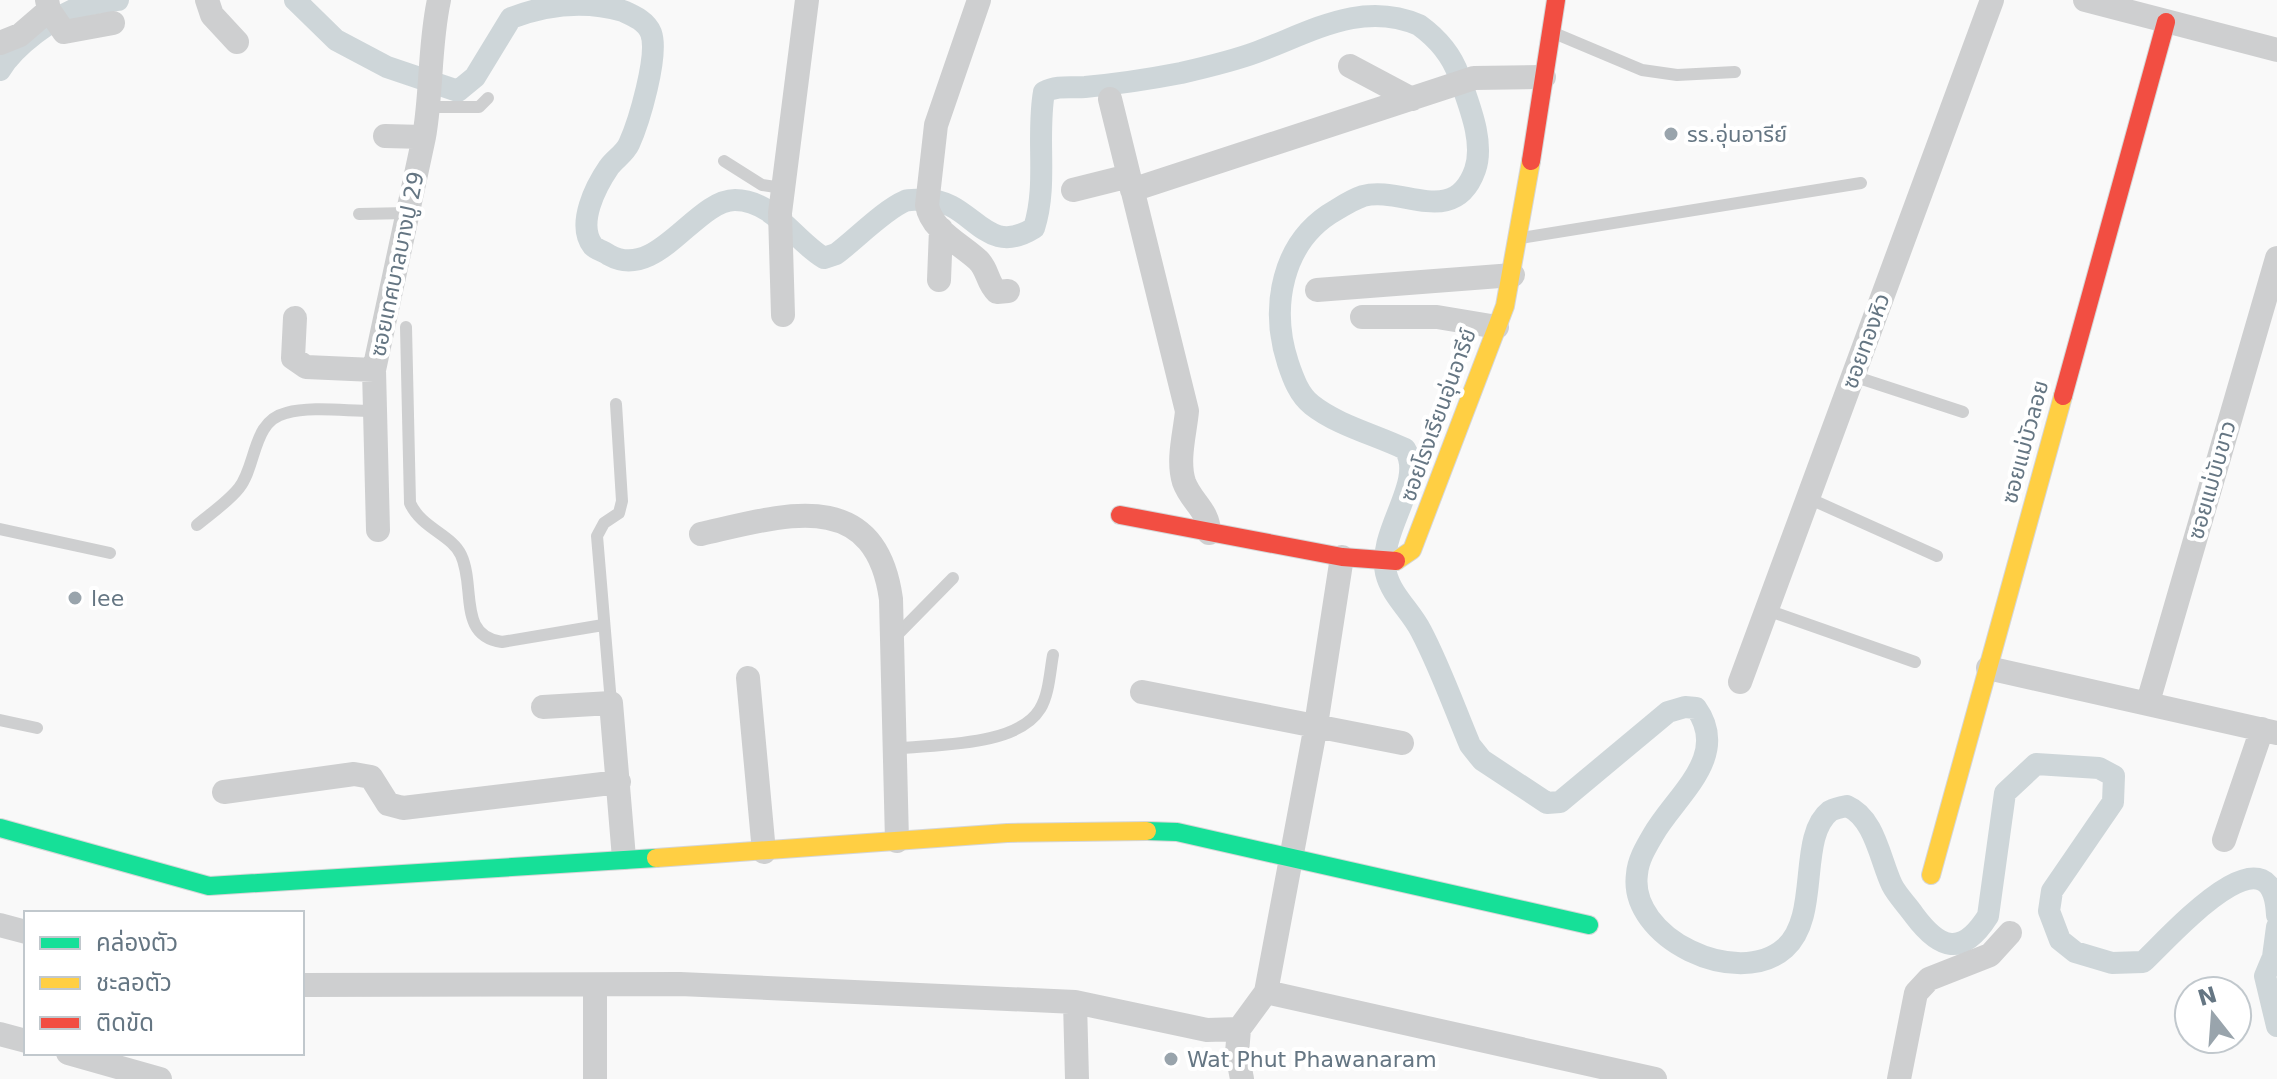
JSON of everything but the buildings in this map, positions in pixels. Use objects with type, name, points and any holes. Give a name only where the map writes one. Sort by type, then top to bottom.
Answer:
[{"type":"street","name":"ซอยเทศบาลบางปู 29","points":[[378,530],[372,411],[374,370],[424,137],[429,106],[428,70],[439,0]]},
{"type":"street","points":[[783,315],[782,188],[807,0]]},
{"type":"street","points":[[939,280],[941,229],[928,195],[936,125],[979,0]]},
{"type":"street","name":"ซอยทองหิว","points":[[1740,682],[1992,0]]},
{"type":"street","points":[[2085,0],[2277,50]]},
{"type":"street","name":"ซอยโรงเรียนอุ่นอารีย์","points":[[1120,515],[1342,557],[1385,561],[1406,556],[1419,537],[1497,327],[1513,275],[1551,31],[1552,1]]},
{"type":"street","points":[[210,7],[237,42]]},
{"type":"street","points":[[0,43],[20,35],[52,12],[68,33],[113,23]]},
{"type":"street","name":"ซอยแม่บัวลอย","points":[[1931,875],[2166,22]]},
{"type":"street","points":[[1350,66],[1412,99]]},
{"type":"street","points":[[1073,190],[1131,183],[1463,81],[1544,77]]},
{"type":"street","points":[[1110,99],[1187,411],[1181,463],[1184,481],[1207,516],[1209,533]]},
{"type":"street","points":[[385,136],[424,137]]},
{"type":"street","points":[[941,229],[980,261],[997,292],[1008,291]]},
{"type":"street","name":"ซอยแม่บับขาว","points":[[2148,702],[2277,258]]},
{"type":"street","points":[[1317,290],[1513,275]]},
{"type":"street","points":[[1362,317],[1437,317],[1497,327]]},
{"type":"street","points":[[295,318],[293,358],[306,367],[374,370]]},
{"type":"street","points":[[701,534],[791,514],[824,516],[851,527],[871,542],[888,573],[897,841]]},
{"type":"street","points":[[1242,1079],[1237,1053],[1239,1029],[1266,992],[1316,725],[1342,557]]},
{"type":"street","points":[[1988,668],[2269,731],[2224,840]]},
{"type":"street","points":[[748,678],[764,852]]},
{"type":"street","points":[[1142,692],[1402,743]]},
{"type":"street","points":[[543,707],[611,703],[624,858]]},
{"type":"street","points":[[224,792],[354,774],[371,777],[388,804],[403,808],[619,782]]},
{"type":"street","points":[[0,828],[209,886],[624,858],[679,859],[897,841],[1120,830],[1177,832],[1589,925]]},
{"type":"street","points":[[0,925],[24,931]]},
{"type":"street","points":[[1899,1079],[1916,993],[1929,979],[1990,955],[2010,933]]},
{"type":"street","points":[[304,985],[680,984],[1075,1002],[1207,1030],[1239,1029]]},
{"type":"street","points":[[595,986],[595,1079]]},
{"type":"street","points":[[1266,992],[1655,1079]]},
{"type":"street","points":[[1075,1002],[1077,1079]]},
{"type":"street","points":[[0,1034],[24,1040]]},
{"type":"street","points":[[75,1055],[160,1079]]},
{"type":"lane","points":[[1551,31],[1642,70],[1677,75],[1735,72]]},
{"type":"lane","points":[[429,106],[479,107],[488,98]]},
{"type":"lane","points":[[724,161],[762,185],[782,188]]},
{"type":"lane","points":[[1521,238],[1861,183]]},
{"type":"lane","points":[[359,214],[408,213]]},
{"type":"lane","points":[[406,327],[410,503],[416,517],[461,554],[476,629],[485,639],[502,642],[603,625]]},
{"type":"lane","points":[[1853,376],[1963,412]]},
{"type":"lane","points":[[611,703],[597,536],[604,523],[619,513],[622,501],[616,404]]},
{"type":"lane","points":[[197,525],[238,490],[248,472],[259,436],[271,419],[287,412],[372,411]]},
{"type":"lane","points":[[1808,498],[1937,556]]},
{"type":"lane","points":[[0,529],[110,553]]},
{"type":"lane","points":[[892,641],[953,578]]},
{"type":"lane","points":[[1767,610],[1915,662]]},
{"type":"lane","points":[[895,749],[981,740],[1026,724],[1040,709],[1053,655]]},
{"type":"lane","points":[[0,720],[37,728]]},
{"type":"waterway","points":[[0,70],[25,42],[58,18],[84,6],[118,0]]},
{"type":"waterway","points":[[295,0],[336,40],[387,67],[458,91],[475,77],[511,18],[539,9],[595,5],[623,11],[643,22],[651,33],[653,43],[650,72],[638,120],[629,144],[609,167],[594,195],[586,227],[593,246],[627,260],[643,258],[675,238],[705,212],[720,203],[735,200],[749,202],[772,214],[824,258],[836,254],[888,211],[909,200],[941,202],[955,208],[990,233],[1002,237],[1017,236],[1034,228],[1038,212],[1044,92],[1181,73],[1248,55],[1317,28],[1357,17],[1398,18],[1419,25],[1443,47],[1459,76],[1477,135],[1475,170],[1466,188],[1454,197],[1425,201],[1378,194],[1363,196],[1317,223],[1292,258],[1285,278],[1280,320],[1288,363],[1307,401],[1333,418],[1405,449],[1410,462],[1410,476],[1388,541],[1386,573],[1392,589],[1421,631],[1470,745],[1482,760],[1547,803],[1560,802],[1668,712],[1685,707],[1696,708],[1705,726],[1707,743],[1704,759],[1686,791],[1650,840],[1637,874],[1639,897],[1650,918],[1667,937],[1690,951],[1715,960],[1741,963],[1765,960],[1785,948],[1796,934],[1803,917],[1814,839],[1820,823],[1830,811],[1847,806],[1864,820],[1876,841],[1892,885],[1924,927],[1942,942],[1960,943],[1969,938],[1988,916],[2005,793],[2036,764],[2099,768],[2114,776],[2113,802],[2052,891],[2049,911],[2060,940],[2075,952],[2112,963],[2143,962],[2196,911],[2240,882],[2258,879],[2271,889],[2277,915]]},
{"type":"waterway","points":[[2277,927],[2273,957],[2265,976],[2277,1026]]},
{"type":"traffic: fast","points":[[0,828],[209,886],[656,858]]},
{"type":"traffic: fast","points":[[1147,831],[1177,832],[1589,925]]},
{"type":"traffic: slow","points":[[1396,561],[1412,550],[1505,306],[1531,161]]},
{"type":"traffic: slow","points":[[1931,875],[2063,396]]},
{"type":"traffic: slow","points":[[656,858],[1007,833],[1147,831]]},
{"type":"traffic: jam","points":[[1531,161],[1556,0]]},
{"type":"traffic: jam","points":[[2063,396],[2166,22]]},
{"type":"traffic: jam","points":[[1120,515],[1342,557],[1396,561]]},
{"type":"place","name":"รร.อุ่นอารีย์","points":[[1671,134]]},
{"type":"place","name":"lee","points":[[75,598]]},
{"type":"place","name":"Wat Phut Phawanaram","points":[[1171,1059]]}]
